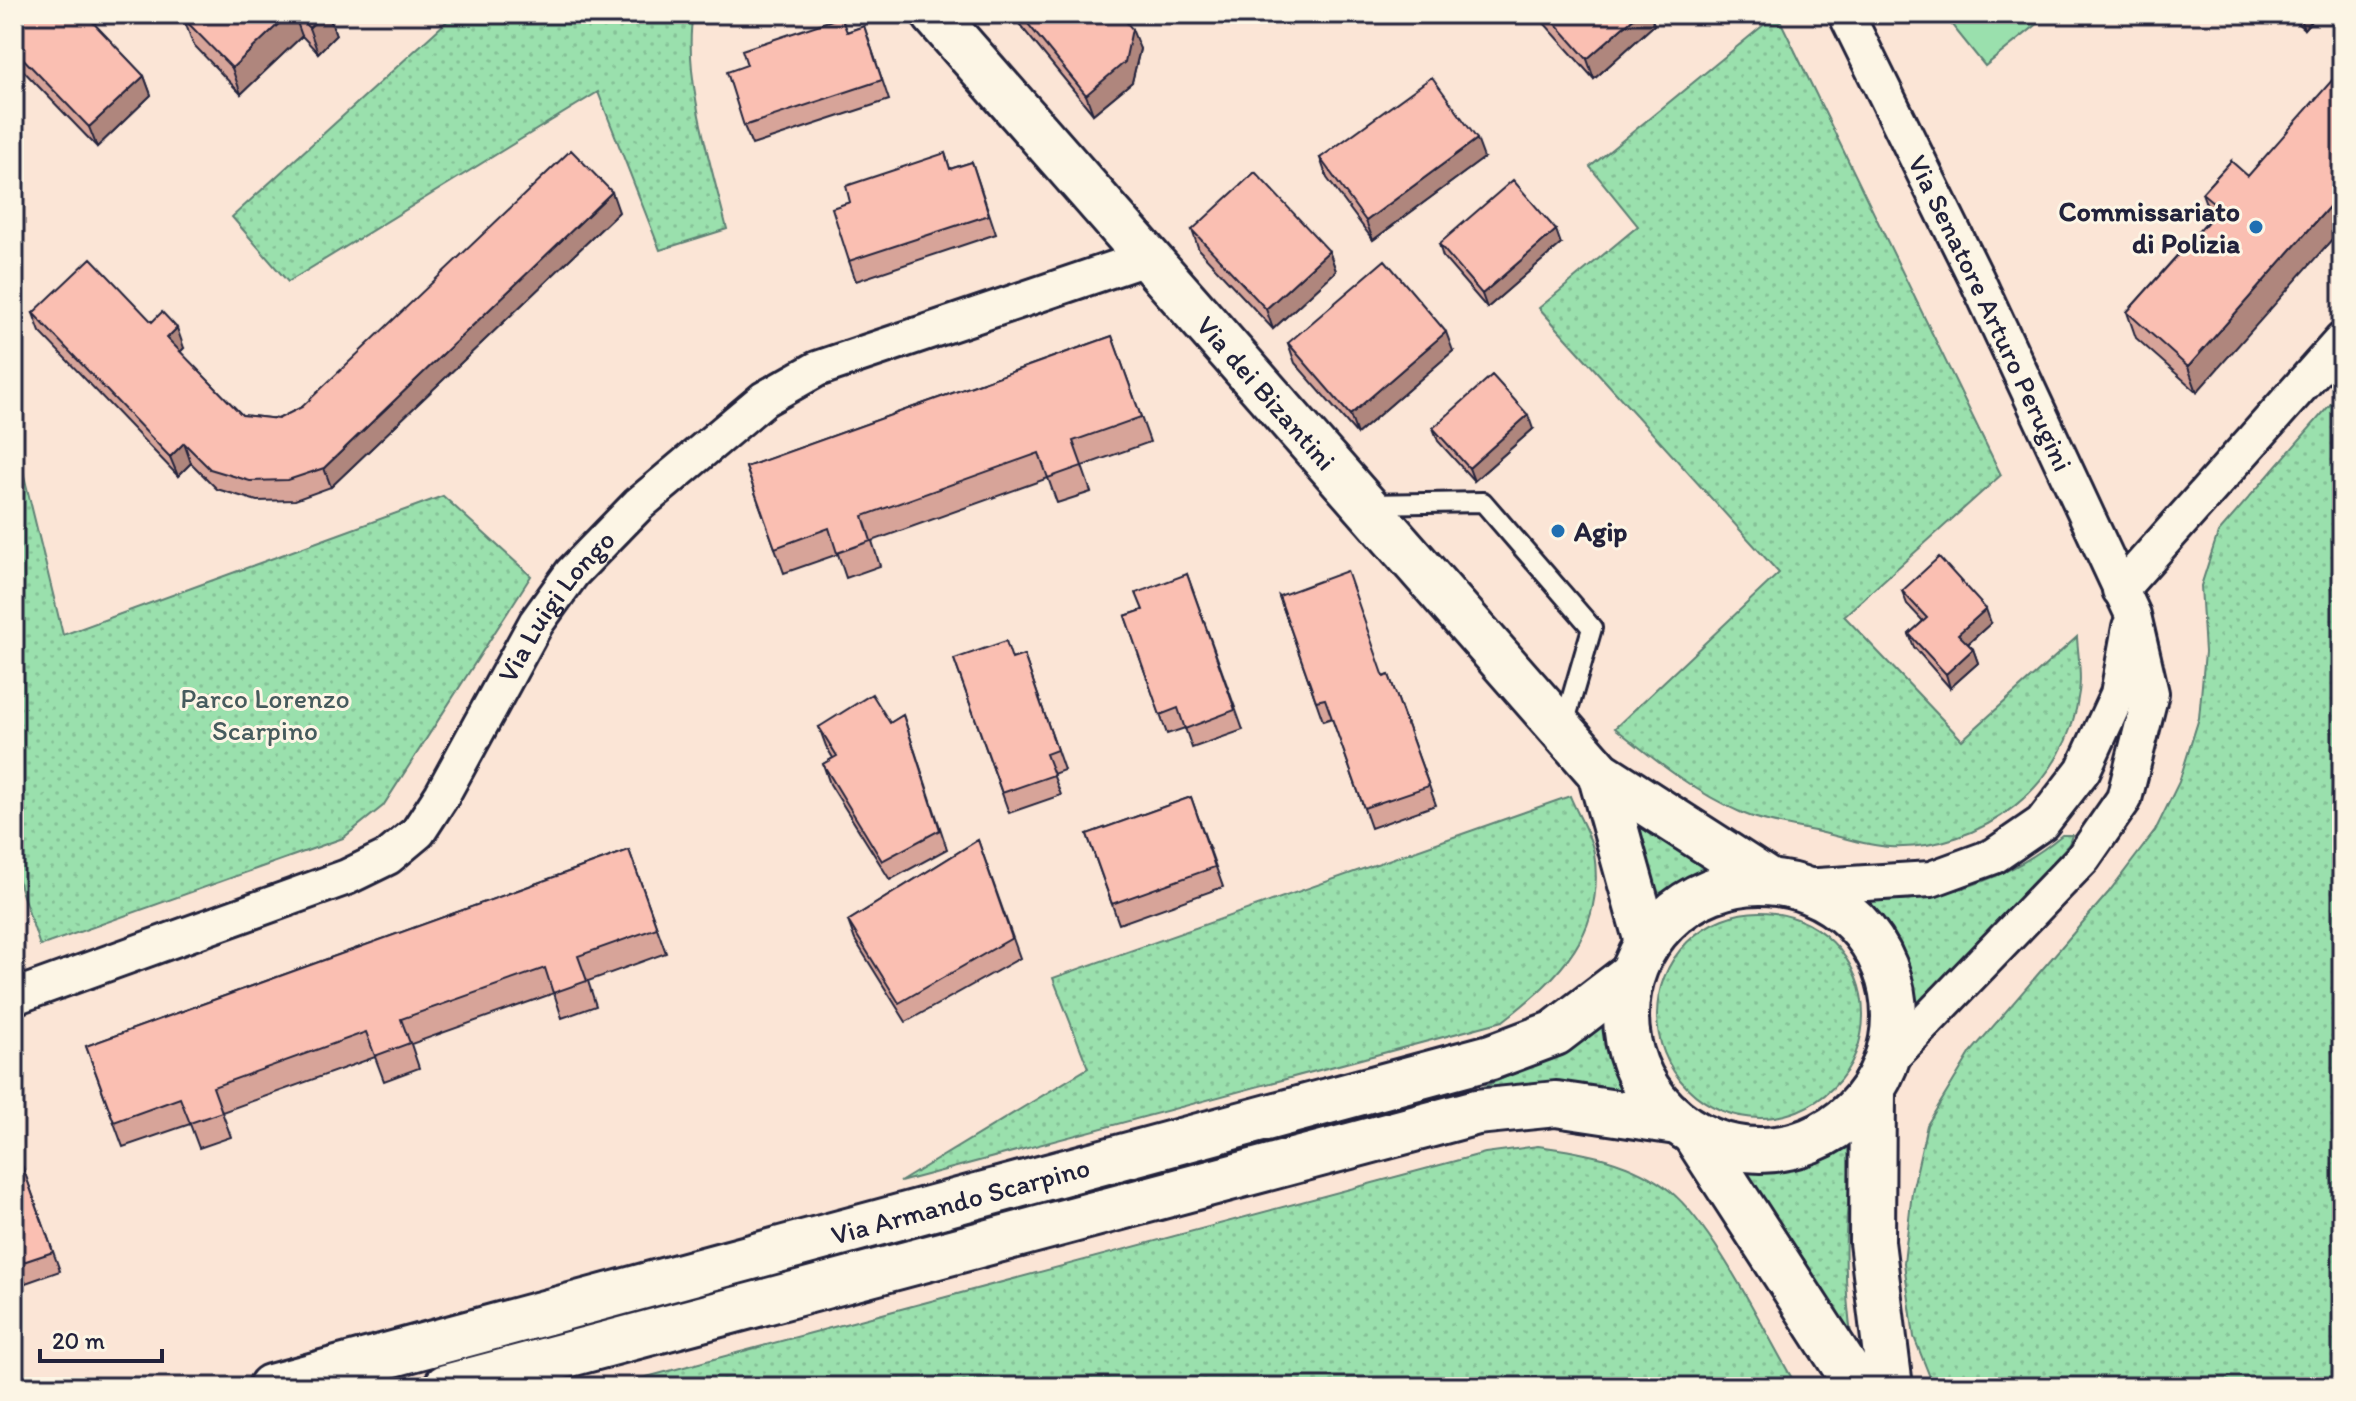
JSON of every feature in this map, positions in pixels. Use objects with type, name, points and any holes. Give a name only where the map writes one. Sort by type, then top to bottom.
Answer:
[{"type":"street","name":"Via dei Bizantini","points":[[934,14],[1600,773],[1785,884]]},
{"type":"street","name":"Via Senatore Arturo Perugini","points":[[1846,14],[1978,282],[2126,602],[2151,693],[2124,799],[2083,858],[1880,1076]]},
{"type":"street","name":"Via Luigi Longo","points":[[14,997],[347,877],[388,857],[418,832],[442,795],[536,623],[572,573],[639,504],[764,399],[817,369],[1146,258]]},
{"type":"street","points":[[1858,1387],[1686,1128],[1649,1092],[1631,1056],[1625,1015],[1639,958],[1687,902],[1740,883],[1931,879],[1994,856],[2042,823],[2083,770],[2118,694],[2126,602],[2342,340]]},
{"type":"street","name":"Via dei Bizantini","points":[[1600,773],[1639,958]]},
{"type":"street","points":[[1785,884],[1841,907],[1871,938],[1890,977],[1895,1019],[1880,1076],[1872,1242],[1890,1387]]},
{"type":"street","name":"Via Armando Scarpino","points":[[271,1387],[1491,1057],[1555,1033],[1639,958]]},
{"type":"street","points":[[1686,1128],[1731,1147],[1772,1150],[1811,1141],[1846,1120],[1880,1076]]},
{"type":"street","name":"Via Armando Scarpino","points":[[446,1387],[1477,1112],[1556,1104],[1686,1128]]},
{"type":"lane","points":[[1363,504],[1483,502],[1592,628],[1563,728]]},
{"type":"green space","points":[[455,14],[693,14],[691,39],[695,93],[727,229],[660,250],[598,92],[288,282],[232,217]]},
{"type":"green space","points":[[1777,14],[2001,475],[1844,616],[1962,740],[2077,637],[2080,685],[2071,726],[2058,756],[2039,783],[2015,806],[1987,824],[1957,838],[1924,845],[1872,845],[1751,816],[1724,805],[1692,786],[1615,728],[1779,573],[1539,308],[1638,226],[1590,167]]},
{"type":"green space","points":[[1943,14],[2050,14],[1985,66]]},
{"type":"green space","points":[[2342,391],[2342,1387],[1934,1387],[1914,1337],[1904,1263],[1912,1192],[1927,1125],[1971,1052],[2108,893],[2155,831],[2179,782],[2199,718],[2205,652],[2201,586],[2218,533]]},
{"type":"green space","name":"Parco Lorenzo Scarpino","points":[[14,435],[63,635],[443,496],[531,576],[383,806],[343,838],[40,946],[14,869]]},
{"type":"green space","points":[[1570,796],[1594,853],[1596,881],[1593,906],[1586,929],[1560,969],[1503,1021],[900,1182],[1088,1068],[1053,978]]},
{"type":"green space","points":[[1646,823],[1722,867],[1700,874],[1658,905],[1640,826]]},
{"type":"green space","points":[[2062,835],[2072,835],[2069,844],[1998,926],[1910,1015],[1906,981],[1895,952],[1878,926],[1855,901],[1911,899],[1965,888],[2015,867]]},
{"type":"green space","points":[[1760,912],[1799,920],[1833,942],[1855,976],[1863,1015],[1855,1054],[1833,1088],[1799,1110],[1760,1118],[1721,1110],[1687,1088],[1665,1054],[1657,1015],[1665,976],[1687,942],[1721,920]]},
{"type":"green space","points":[[1612,1014],[1618,1056],[1634,1096],[1555,1087],[1481,1088],[1556,1055]]},
{"type":"green space","points":[[1850,1136],[1856,1141],[1846,1242],[1852,1342],[1738,1171],[1746,1167],[1785,1165],[1823,1152]]},
{"type":"green space","points":[[1538,1146],[1573,1151],[1624,1165],[1670,1191],[1705,1230],[1722,1255],[1797,1387],[609,1387],[1485,1153]]},
{"type":"building","points":[[14,14],[85,14],[144,76],[89,127],[14,49]]},
{"type":"building","points":[[189,14],[289,14],[232,68],[184,19]]},
{"type":"building","points":[[296,14],[323,14],[309,28]]},
{"type":"building","points":[[1020,14],[1120,14],[1132,29],[1125,62],[1086,95]]},
{"type":"building","points":[[1547,14],[1638,14],[1587,59]]},
{"type":"building","points":[[841,17],[847,32],[864,26],[882,80],[744,126],[727,72],[747,65],[742,50]]},
{"type":"building","points":[[2342,69],[2342,192],[2188,367],[2127,312],[2220,208],[2202,193],[2231,161],[2248,176]]},
{"type":"building","points":[[1432,77],[1477,139],[1366,221],[1320,158]]},
{"type":"building","points":[[571,150],[612,192],[324,468],[288,480],[250,481],[210,469],[184,443],[170,457],[33,313],[91,258],[152,322],[162,312],[177,328],[167,338],[242,415],[278,419],[302,407]]},
{"type":"building","points":[[945,153],[950,169],[972,162],[989,215],[849,261],[832,208],[850,202],[846,186]]},
{"type":"building","points":[[1255,172],[1329,251],[1266,309],[1192,230]]},
{"type":"building","points":[[1513,180],[1556,230],[1482,294],[1439,244]]},
{"type":"building","points":[[1385,260],[1446,332],[1350,415],[1288,343]]},
{"type":"building","points":[[1112,336],[1141,417],[1073,441],[1082,466],[1048,478],[1039,453],[863,516],[871,541],[837,553],[829,528],[775,548],[746,467]]},
{"type":"building","points":[[1492,375],[1528,415],[1469,468],[1433,428]]},
{"type":"building","points":[[1939,557],[1986,609],[1958,634],[1973,649],[1946,674],[1909,634],[1927,618],[1902,591]]},
{"type":"building","points":[[1347,571],[1384,677],[1389,675],[1429,786],[1364,808],[1325,699],[1316,701],[1279,596]]},
{"type":"building","points":[[1187,574],[1235,710],[1185,729],[1178,708],[1160,715],[1125,616],[1143,610],[1136,593]]},
{"type":"building","points":[[1006,641],[1012,659],[1024,655],[1057,750],[1046,754],[1054,775],[1002,793],[954,659]]},
{"type":"building","points":[[872,694],[890,723],[903,715],[940,830],[882,861],[823,764],[837,756],[819,727]]},
{"type":"building","points":[[1191,797],[1215,867],[1112,904],[1087,834]]},
{"type":"building","points":[[978,840],[1012,938],[899,1003],[848,921]]},
{"type":"building","points":[[629,850],[657,928],[578,956],[587,981],[553,993],[545,968],[401,1019],[410,1043],[375,1056],[366,1032],[213,1087],[222,1112],[190,1123],[180,1098],[114,1122],[86,1046]]},
{"type":"building","points":[[14,1143],[53,1252],[14,1265]]},
{"type":"place","name":"Commissariato di Polizia","points":[[2256,227]]},
{"type":"place","name":"Agip","points":[[1558,531]]}]
